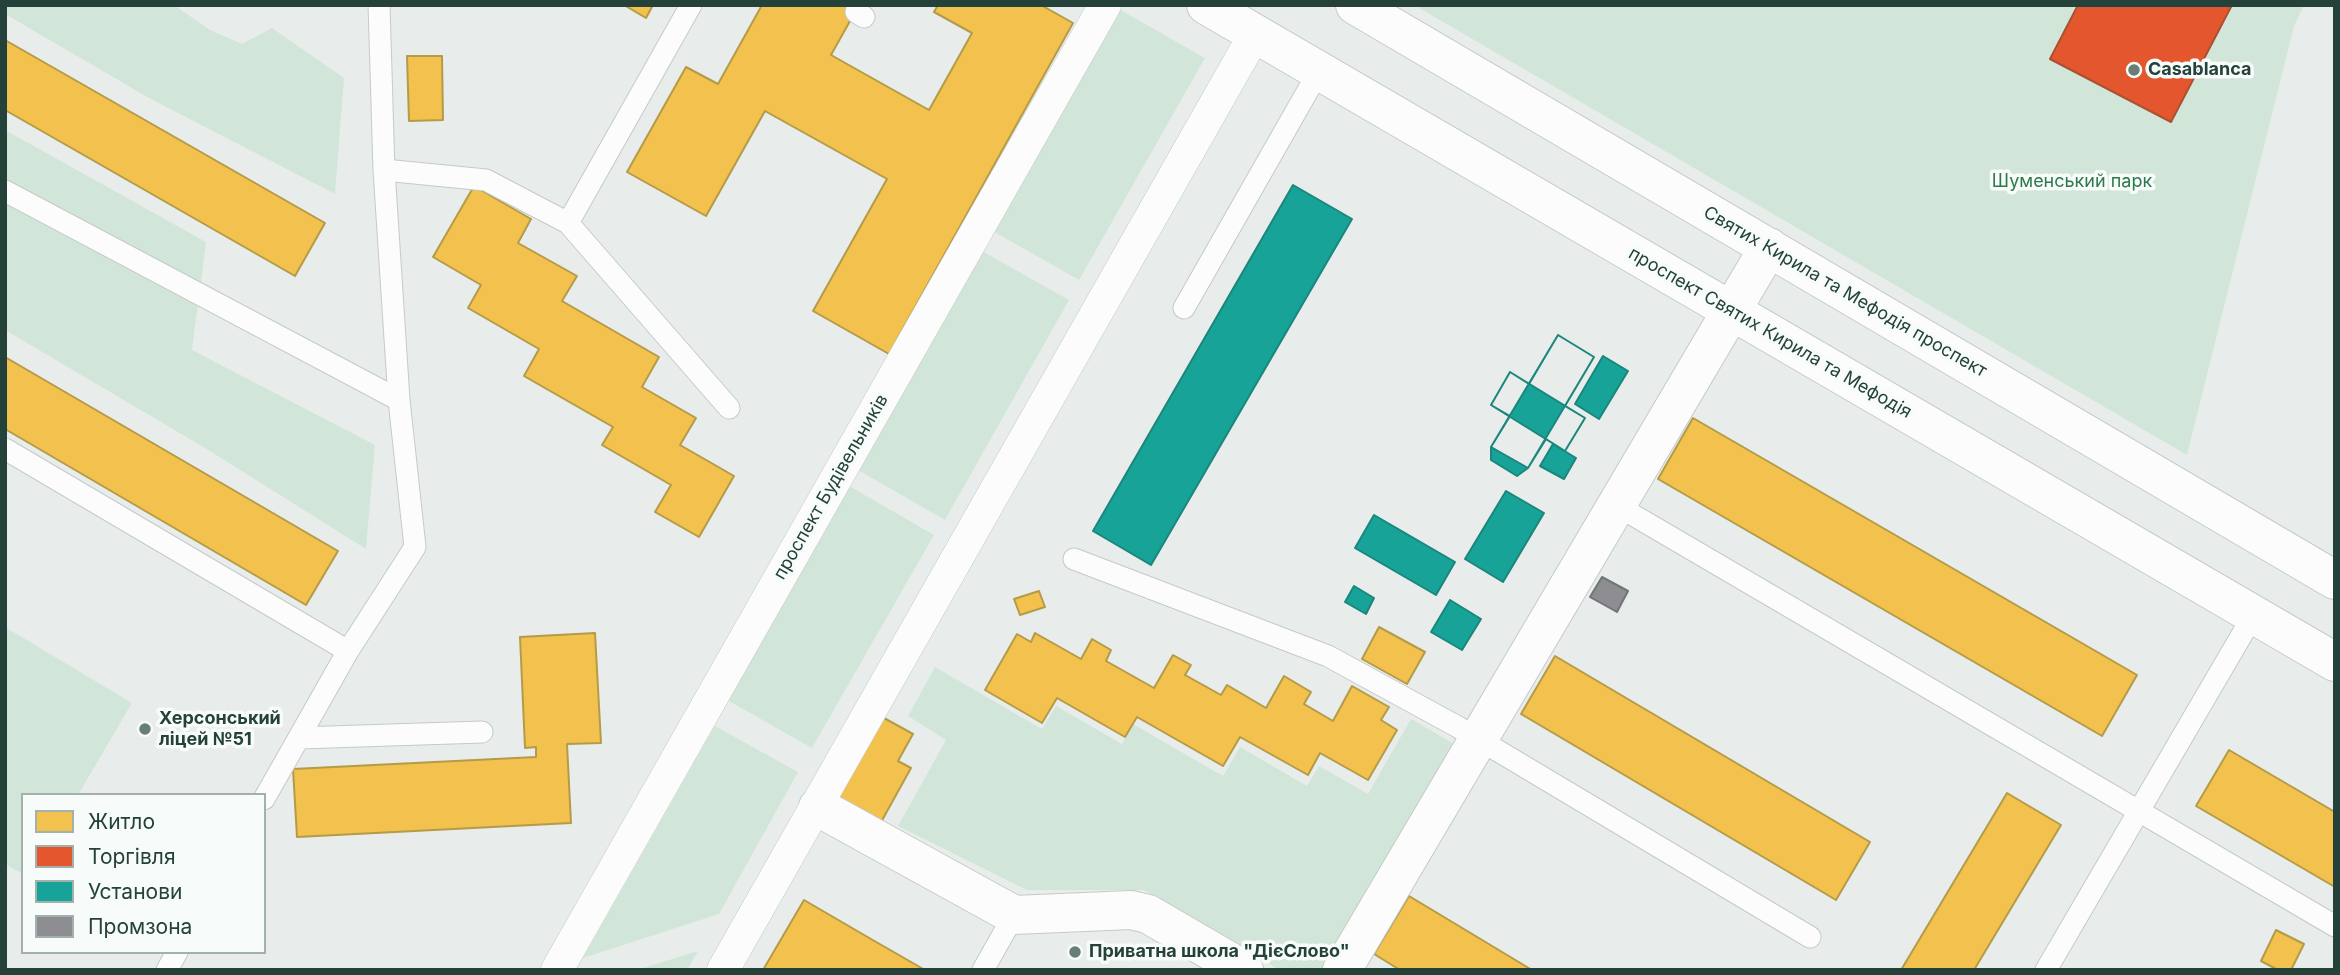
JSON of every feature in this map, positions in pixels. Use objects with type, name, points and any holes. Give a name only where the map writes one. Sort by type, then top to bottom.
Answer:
[{"type":"street","name":"проспект Будівельників","points":[[557,970],[1105,5]]},
{"type":"street","name":"проспект Святих Кирила та Мефодія","points":[[1206,5],[2335,662]]},
{"type":"street","name":"Святих Кирила та Мефодія проспект","points":[[1355,5],[2335,580]]},
{"type":"street","points":[[723,970],[818,807],[966,538],[1255,34]]},
{"type":"street","points":[[1342,970],[1769,247]]},
{"type":"street","points":[[818,807],[1014,915],[1131,910],[1148,914],[1244,970]]},
{"type":"lane","points":[[266,796],[348,651],[415,547],[399,400],[384,170],[379,5]]},
{"type":"lane","points":[[568,223],[691,5]]},
{"type":"lane","points":[[1184,308],[1319,71]]},
{"type":"lane","points":[[384,170],[486,180],[568,223],[729,408]]},
{"type":"lane","points":[[5,191],[399,400]]},
{"type":"lane","points":[[5,449],[348,651]]},
{"type":"lane","points":[[1616,505],[2335,926]]},
{"type":"lane","points":[[1074,559],[1328,656],[1479,740],[1810,937]]},
{"type":"lane","points":[[2046,970],[2254,614]]},
{"type":"lane","points":[[299,738],[482,732]]},
{"type":"lane","points":[[984,970],[1014,915]]},
{"type":"lane","points":[[167,970],[176,954]]},
{"type":"green space","points":[[5,5],[174,5],[210,30],[242,44],[272,28],[344,78],[335,194],[149,98],[5,14]]},
{"type":"green space","name":"Шуменський парк","points":[[1414,5],[2304,5],[2294,26],[2187,455]]},
{"type":"green space","points":[[1117,8],[1205,58],[1079,280],[991,230]]},
{"type":"green space","points":[[5,130],[206,242],[192,350],[375,445],[366,549],[205,448],[5,330]]},
{"type":"green space","points":[[982,251],[1069,300],[945,520],[858,470]]},
{"type":"green space","points":[[849,486],[934,535],[812,748],[727,700]]},
{"type":"green space","points":[[5,627],[132,703],[79,793],[21,793],[21,873],[5,864]]},
{"type":"green space","points":[[935,667],[1042,729],[1056,706],[1122,744],[1133,724],[1223,776],[1240,747],[1307,786],[1319,766],[1368,794],[1411,719],[1456,745],[1321,970],[1280,970],[1144,890],[1027,890],[898,826],[946,740],[908,716]]},
{"type":"green space","points":[[715,726],[798,772],[719,914],[583,958]]},
{"type":"green space","points":[[698,951],[687,970],[637,970]]},
{"type":"building: Житло","points":[[624,5],[653,5],[646,18]]},
{"type":"building: Житло","points":[[762,5],[859,5],[831,55],[929,110],[972,33],[934,12],[938,5],[1041,5],[1073,23],[889,354],[813,311],[887,179],[765,111],[706,216],[627,172],[686,67],[718,84]]},
{"type":"building: Житло","points":[[5,40],[325,223],[295,276],[5,110]]},
{"type":"building: Житло","points":[[407,56],[442,56],[443,120],[409,121]]},
{"type":"building: Житло","points":[[474,186],[531,219],[518,243],[577,276],[562,301],[659,357],[642,387],[696,418],[680,445],[734,476],[699,537],[655,512],[671,485],[602,445],[613,427],[524,376],[539,349],[468,308],[481,285],[433,257]]},
{"type":"building: Житло","points":[[5,357],[338,551],[306,605],[5,429]]},
{"type":"building: Житло","points":[[1693,418],[2137,675],[2102,736],[1658,479]]},
{"type":"building: Житло","points":[[1039,591],[1045,607],[1020,615],[1014,599]]},
{"type":"building: Житло","points":[[1379,627],[1425,652],[1407,684],[1362,659]]},
{"type":"building: Житло","points":[[595,633],[601,743],[567,744],[571,823],[297,837],[293,769],[536,757],[536,747],[525,748],[520,637]]},
{"type":"building: Житло","points":[[1035,633],[1081,659],[1092,639],[1111,650],[1106,661],[1154,688],[1173,655],[1191,665],[1185,675],[1221,695],[1227,685],[1266,708],[1284,676],[1311,692],[1304,704],[1333,721],[1352,686],[1389,707],[1381,720],[1397,730],[1368,780],[1320,753],[1308,775],[1240,737],[1223,766],[1137,717],[1125,737],[1057,698],[1042,723],[985,690],[1017,634],[1031,642]]},
{"type":"building: Житло","points":[[1555,656],[1870,842],[1836,900],[1521,714]]},
{"type":"building: Житло","points":[[875,713],[913,734],[898,761],[911,768],[880,824],[829,796]]},
{"type":"building: Житло","points":[[2229,750],[2335,812],[2335,887],[2196,806]]},
{"type":"building: Житло","points":[[2007,793],[2061,825],[1974,970],[1901,970]]},
{"type":"building: Житло","points":[[1409,896],[1532,970],[1400,970],[1374,954]]},
{"type":"building: Житло","points":[[804,900],[871,939],[925,970],[763,970]]},
{"type":"building: Житло","points":[[2276,930],[2304,944],[2291,970],[2278,970],[2261,961]]},
{"type":"building: Торгівля","name":"Casablanca","points":[[2078,5],[2232,5],[2171,122],[2050,59]]},
{"type":"building: Установи","points":[[1293,185],[1352,219],[1151,565],[1093,531]]},
{"type":"building: Установи","points":[[1558,335],[1594,357],[1565,406],[1585,418],[1565,451],[1546,439],[1528,468],[1517,476],[1491,460],[1491,447],[1510,416],[1491,405],[1510,372],[1529,384]]},
{"type":"building: Установи","points":[[1558,335],[1594,357],[1528,468],[1491,447]]},
{"type":"building: Установи","points":[[1603,356],[1628,371],[1599,419],[1575,404]]},
{"type":"building: Установи","points":[[1510,372],[1585,418],[1565,451],[1491,405]]},
{"type":"building: Установи","points":[[1553,444],[1576,458],[1564,479],[1540,466]]},
{"type":"building: Установи","points":[[1506,491],[1544,513],[1503,582],[1465,559]]},
{"type":"building: Установи","points":[[1374,515],[1455,562],[1436,595],[1355,548]]},
{"type":"building: Установи","points":[[1354,586],[1374,598],[1366,614],[1345,602]]},
{"type":"building: Установи","points":[[1450,600],[1481,619],[1462,650],[1431,632]]},
{"type":"building: Промзона","points":[[1602,577],[1628,591],[1617,612],[1590,597]]},
{"type":"place","name":"Casablanca","points":[[2134,70]]},
{"type":"place","name":"Херсонський ліцей №51","points":[[145,729]]},
{"type":"place","name":"Приватна школа \"ДієСлово\"","points":[[1075,952]]}]
